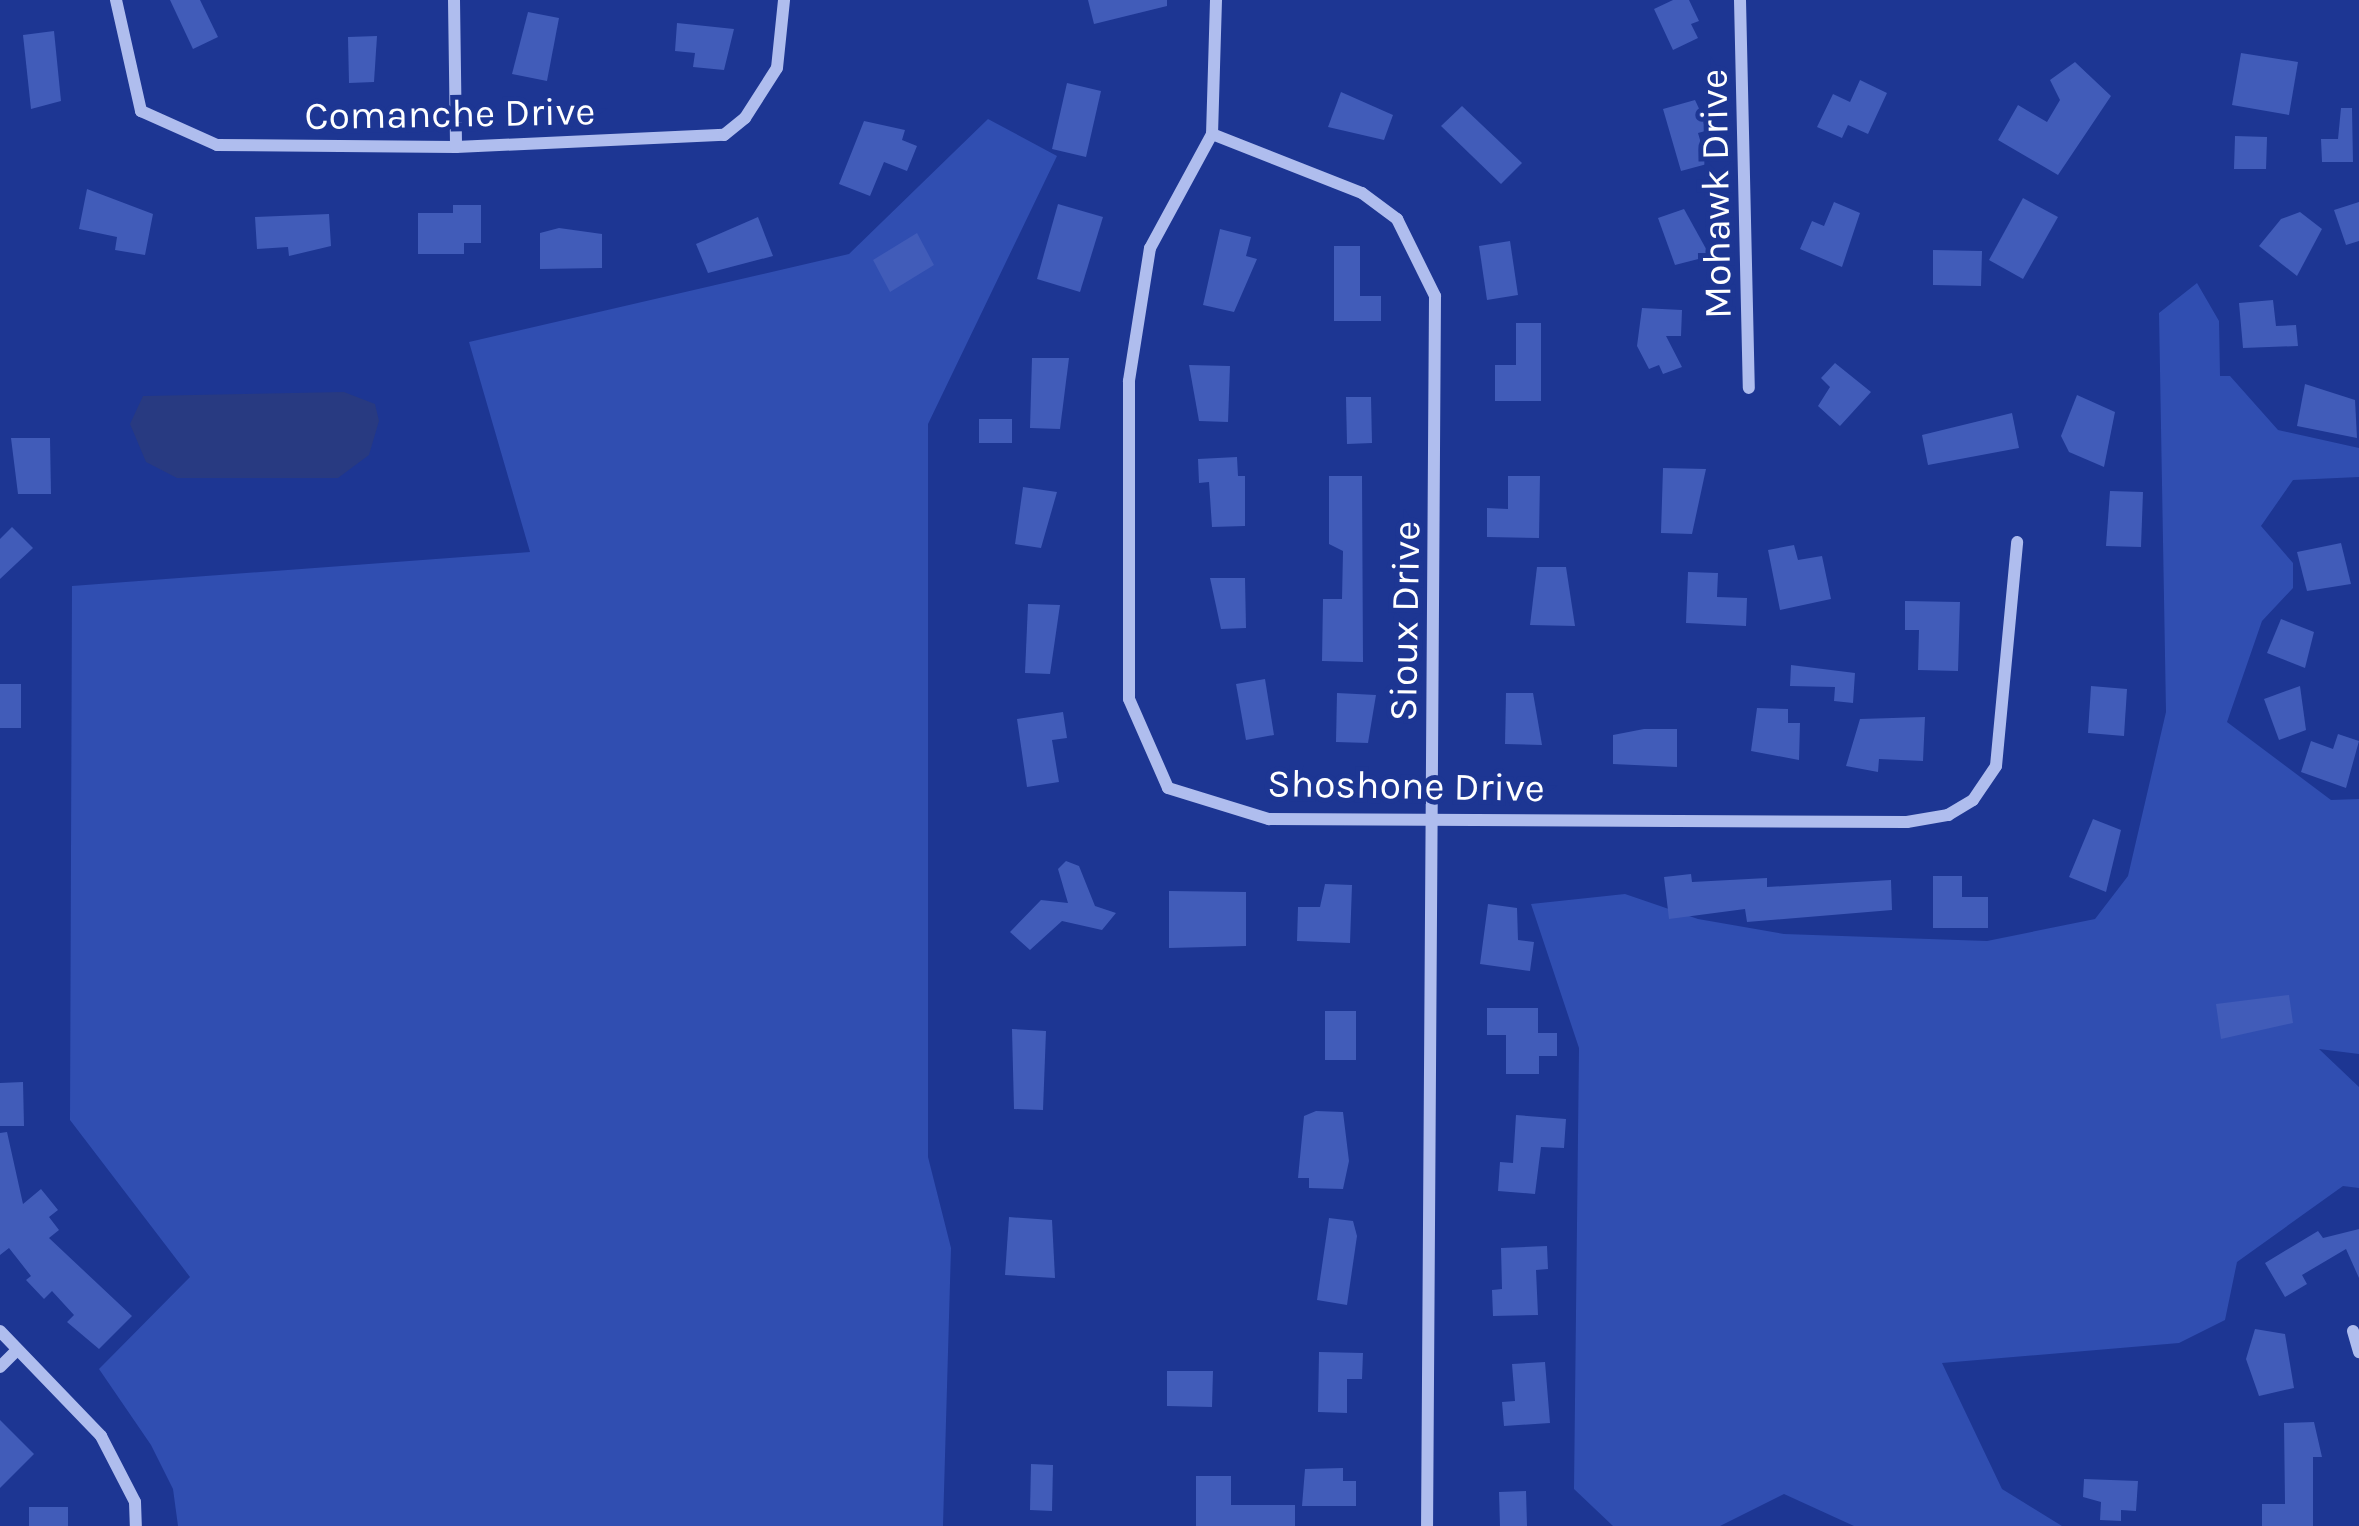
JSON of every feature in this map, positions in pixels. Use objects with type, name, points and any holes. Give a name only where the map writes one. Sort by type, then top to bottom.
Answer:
[{"type":"street","name":"Comanche Drive","points":[[116,0],[141,111],[217,145],[456,147],[724,135],[746,118],[777,68],[784,0]]},
{"type":"street","points":[[454,0],[456,147]]},
{"type":"street","name":"Shoshone Drive","points":[[1216,0],[1212,134],[1150,248],[1129,380],[1129,699],[1168,788],[1269,819],[1907,822],[1948,814],[1972,800],[1996,766],[2017,542]]},
{"type":"street","name":"Mohawk Drive","points":[[1740,0],[1749,388]]},
{"type":"street","name":"Sioux Drive","points":[[1212,134],[1362,193],[1397,219],[1435,296],[1427,1526]]},
{"type":"street","points":[[0,1331],[100,1436],[135,1502],[136,1526]]},
{"type":"street","points":[[2353,1331],[2359,1352]]},
{"type":"street","points":[[0,1367],[16,1351]]},
{"type":"shaded area","points":[[988,119],[1057,156],[928,424],[928,1157],[951,1248],[943,1526],[178,1526],[173,1489],[151,1445],[99,1369],[190,1277],[70,1120],[72,586],[530,552],[469,342],[849,254]]},
{"type":"shaded area","points":[[2197,283],[2219,321],[2220,376],[2230,376],[2278,430],[2359,448],[2359,477],[2293,480],[2261,526],[2293,563],[2293,588],[2262,621],[2227,722],[2331,800],[2359,799],[2359,1054],[2319,1049],[2359,1087],[2359,1188],[2343,1186],[2237,1262],[2225,1320],[2179,1343],[1942,1363],[2002,1489],[2062,1526],[1854,1526],[1784,1494],[1720,1526],[1613,1526],[1574,1489],[1579,1048],[1531,904],[1625,894],[1698,919],[1784,934],[1987,941],[2095,919],[2128,876],[2166,712],[2159,313]]},
{"type":"shaded area","points":[[344,392],[375,404],[379,421],[369,455],[338,478],[177,478],[146,462],[130,424],[143,396]]},
{"type":"building","points":[[170,0],[200,0],[218,37],[193,49]]},
{"type":"building","points":[[1088,0],[1167,0],[1167,6],[1094,24]]},
{"type":"building","points":[[1673,0],[1689,0],[1699,21],[1691,24],[1698,38],[1673,50],[1654,9]]},
{"type":"building","points":[[528,12],[559,18],[547,81],[512,74]]},
{"type":"building","points":[[677,23],[734,29],[724,70],[693,67],[695,53],[675,51]]},
{"type":"building","points":[[54,31],[61,101],[31,109],[23,35]]},
{"type":"building","points":[[377,36],[374,82],[349,83],[348,37]]},
{"type":"building","points":[[2241,53],[2298,62],[2289,115],[2232,105]]},
{"type":"building","points":[[2075,62],[2111,96],[2058,175],[1998,140],[2018,105],[2047,122],[2060,100],[2050,80]]},
{"type":"building","points":[[1860,80],[1887,93],[1868,134],[1848,125],[1842,138],[1817,127],[1833,94],[1850,102]]},
{"type":"building","points":[[1067,83],[1101,91],[1086,157],[1052,149]]},
{"type":"building","points":[[1341,92],[1393,115],[1384,140],[1328,127]]},
{"type":"building","points":[[1695,100],[1709,130],[1698,133],[1707,164],[1681,171],[1663,109]]},
{"type":"building","points":[[1462,106],[1522,163],[1501,184],[1441,126]]},
{"type":"building","points":[[2341,108],[2352,108],[2353,162],[2322,162],[2321,139],[2338,139]]},
{"type":"building","points":[[864,121],[905,130],[902,140],[917,146],[907,171],[884,162],[870,196],[839,184]]},
{"type":"building","points":[[2235,136],[2267,137],[2266,169],[2234,169]]},
{"type":"building","points":[[87,189],[153,214],[145,255],[115,250],[117,237],[79,229]]},
{"type":"building","points":[[2023,198],[2058,217],[2023,279],[1989,260]]},
{"type":"building","points":[[1834,202],[1860,213],[1842,267],[1800,249],[1812,221],[1824,226]]},
{"type":"building","points":[[2359,202],[2359,241],[2346,245],[2334,210]]},
{"type":"building","points":[[1058,204],[1103,217],[1080,292],[1037,279]]},
{"type":"building","points":[[453,205],[481,205],[481,243],[464,243],[464,254],[418,254],[418,213],[453,213]]},
{"type":"building","points":[[1684,209],[1710,256],[1675,265],[1658,218]]},
{"type":"building","points":[[2300,212],[2322,229],[2297,276],[2259,246],[2281,219]]},
{"type":"building","points":[[329,214],[331,246],[289,256],[288,247],[257,249],[255,217]]},
{"type":"building","points":[[758,217],[773,256],[708,273],[696,244]]},
{"type":"building","points":[[559,228],[602,234],[602,268],[540,269],[540,233]]},
{"type":"building","points":[[1220,229],[1251,237],[1246,256],[1257,259],[1234,312],[1203,305]]},
{"type":"building","points":[[917,233],[934,265],[890,292],[873,260]]},
{"type":"building","points":[[1510,241],[1518,295],[1487,300],[1479,246]]},
{"type":"building","points":[[1334,246],[1360,246],[1360,296],[1381,296],[1381,321],[1334,321]]},
{"type":"building","points":[[1933,250],[1982,251],[1981,286],[1933,285]]},
{"type":"building","points":[[2273,300],[2276,326],[2296,325],[2298,346],[2243,348],[2239,303]]},
{"type":"building","points":[[1642,308],[1682,310],[1681,336],[1666,336],[1682,367],[1663,374],[1659,365],[1649,369],[1637,346]]},
{"type":"building","points":[[1516,323],[1541,323],[1541,401],[1495,401],[1495,365],[1516,365]]},
{"type":"building","points":[[1032,358],[1069,358],[1060,429],[1030,428]]},
{"type":"building","points":[[1835,363],[1871,392],[1840,426],[1818,406],[1830,387],[1821,378]]},
{"type":"building","points":[[1189,365],[1230,366],[1228,422],[1199,421]]},
{"type":"building","points":[[2305,384],[2355,400],[2357,438],[2297,426]]},
{"type":"building","points":[[2077,395],[2115,412],[2104,467],[2069,452],[2061,436]]},
{"type":"building","points":[[1346,397],[1371,397],[1372,443],[1347,444]]},
{"type":"building","points":[[2012,413],[2019,448],[1928,465],[1922,435]]},
{"type":"building","points":[[979,419],[1012,419],[1012,443],[979,443]]},
{"type":"building","points":[[11,438],[50,438],[51,494],[18,494]]},
{"type":"building","points":[[1237,457],[1238,476],[1245,476],[1245,526],[1212,527],[1209,482],[1199,483],[1198,459]]},
{"type":"building","points":[[1663,468],[1706,469],[1692,534],[1661,533]]},
{"type":"building","points":[[1329,476],[1362,476],[1363,662],[1322,661],[1323,599],[1342,599],[1343,551],[1329,544]]},
{"type":"building","points":[[1508,476],[1540,476],[1539,538],[1487,537],[1487,508],[1508,509]]},
{"type":"building","points":[[1023,487],[1057,492],[1041,548],[1015,544]]},
{"type":"building","points":[[2110,491],[2143,492],[2141,547],[2106,546]]},
{"type":"building","points":[[12,527],[33,548],[0,579],[0,539]]},
{"type":"building","points":[[2341,543],[2351,584],[2307,591],[2297,552]]},
{"type":"building","points":[[1794,545],[1798,560],[1822,556],[1831,599],[1780,610],[1768,550]]},
{"type":"building","points":[[1537,567],[1566,567],[1575,626],[1530,625]]},
{"type":"building","points":[[1688,572],[1718,573],[1717,597],[1747,598],[1746,626],[1686,623]]},
{"type":"building","points":[[1210,578],[1245,578],[1246,628],[1221,629]]},
{"type":"building","points":[[1905,601],[1960,602],[1958,671],[1918,670],[1919,630],[1905,630]]},
{"type":"building","points":[[1028,604],[1060,605],[1050,674],[1025,673]]},
{"type":"building","points":[[2281,619],[2314,632],[2305,668],[2267,653]]},
{"type":"building","points":[[1791,665],[1855,673],[1853,703],[1834,701],[1835,687],[1790,686]]},
{"type":"building","points":[[1265,679],[1274,735],[1246,740],[1236,684]]},
{"type":"building","points":[[0,684],[21,684],[21,728],[0,728]]},
{"type":"building","points":[[2091,686],[2127,689],[2124,736],[2088,733]]},
{"type":"building","points":[[2300,686],[2306,730],[2279,740],[2264,699]]},
{"type":"building","points":[[1337,693],[1376,695],[1368,743],[1336,742]]},
{"type":"building","points":[[1506,693],[1533,693],[1542,745],[1505,744]]},
{"type":"building","points":[[1757,708],[1788,709],[1788,723],[1800,723],[1799,760],[1751,751]]},
{"type":"building","points":[[1063,712],[1067,738],[1052,740],[1059,782],[1027,787],[1017,719]]},
{"type":"building","points":[[1925,717],[1923,761],[1879,759],[1878,772],[1846,766],[1860,719]]},
{"type":"building","points":[[1677,729],[1677,767],[1613,764],[1613,735]]},
{"type":"building","points":[[2338,734],[2359,741],[2346,788],[2301,772],[2311,741],[2333,749]]},
{"type":"building","points":[[2093,819],[2121,830],[2106,892],[2069,877]]},
{"type":"building","points":[[1066,861],[1079,866],[1095,906],[1116,913],[1102,930],[1062,921],[1030,950],[1010,932],[1041,900],[1068,903],[1058,869]]},
{"type":"building","points":[[1691,874],[1692,882],[1767,878],[1767,887],[1891,880],[1892,910],[1747,922],[1745,909],[1669,919],[1664,877]]},
{"type":"building","points":[[1933,876],[1962,876],[1962,897],[1988,897],[1988,928],[1933,928]]},
{"type":"building","points":[[1325,884],[1352,885],[1350,943],[1297,941],[1298,907],[1320,907]]},
{"type":"building","points":[[1169,891],[1246,892],[1246,946],[1169,948]]},
{"type":"building","points":[[1488,904],[1517,908],[1518,940],[1534,942],[1530,971],[1480,964]]},
{"type":"building","points":[[2289,995],[2293,1023],[2221,1039],[2216,1004]]},
{"type":"building","points":[[1487,1008],[1538,1008],[1538,1033],[1557,1033],[1557,1056],[1539,1056],[1539,1074],[1506,1074],[1506,1035],[1487,1035]]},
{"type":"building","points":[[1325,1011],[1356,1011],[1356,1060],[1325,1060]]},
{"type":"building","points":[[1012,1029],[1046,1031],[1043,1110],[1014,1109]]},
{"type":"building","points":[[23,1082],[24,1126],[0,1126],[0,1083]]},
{"type":"building","points":[[1316,1111],[1343,1112],[1349,1161],[1343,1189],[1309,1188],[1309,1178],[1298,1178],[1304,1116]]},
{"type":"building","points":[[1516,1115],[1566,1119],[1564,1148],[1541,1147],[1535,1194],[1498,1191],[1500,1162],[1513,1163]]},
{"type":"building","points":[[7,1132],[23,1204],[41,1189],[58,1210],[49,1217],[59,1230],[49,1238],[132,1316],[99,1349],[67,1322],[74,1315],[52,1291],[44,1299],[26,1280],[31,1276],[9,1248],[0,1255],[0,1133]]},
{"type":"building","points":[[1009,1217],[1052,1220],[1055,1278],[1005,1275]]},
{"type":"building","points":[[1329,1218],[1353,1221],[1357,1236],[1347,1305],[1317,1300]]},
{"type":"building","points":[[2359,1229],[2359,1278],[2346,1249],[2302,1275],[2307,1284],[2285,1297],[2265,1263],[2318,1231],[2323,1238]]},
{"type":"building","points":[[1547,1246],[1548,1269],[1536,1270],[1538,1315],[1493,1316],[1492,1290],[1502,1289],[1501,1248]]},
{"type":"building","points":[[2255,1329],[2285,1334],[2294,1388],[2259,1396],[2246,1359]]},
{"type":"building","points":[[1319,1352],[1363,1353],[1362,1379],[1347,1379],[1347,1413],[1318,1412]]},
{"type":"building","points":[[1545,1362],[1550,1423],[1504,1426],[1502,1402],[1515,1401],[1512,1364]]},
{"type":"building","points":[[1167,1371],[1213,1371],[1212,1407],[1167,1406]]},
{"type":"building","points":[[0,1420],[34,1454],[0,1488]]},
{"type":"building","points":[[2314,1422],[2322,1457],[2313,1457],[2313,1526],[2262,1526],[2262,1504],[2285,1504],[2284,1423]]},
{"type":"building","points":[[1031,1464],[1053,1465],[1052,1511],[1030,1510]]},
{"type":"building","points":[[1343,1468],[1343,1481],[1356,1481],[1356,1506],[1302,1506],[1305,1469]]},
{"type":"building","points":[[1196,1476],[1231,1476],[1231,1505],[1295,1505],[1295,1526],[1196,1526]]},
{"type":"building","points":[[2084,1479],[2138,1481],[2136,1511],[2121,1510],[2121,1521],[2100,1520],[2101,1502],[2083,1497]]},
{"type":"building","points":[[1526,1491],[1527,1526],[1500,1526],[1499,1492]]},
{"type":"building","points":[[29,1507],[68,1507],[68,1526],[29,1526]]}]
